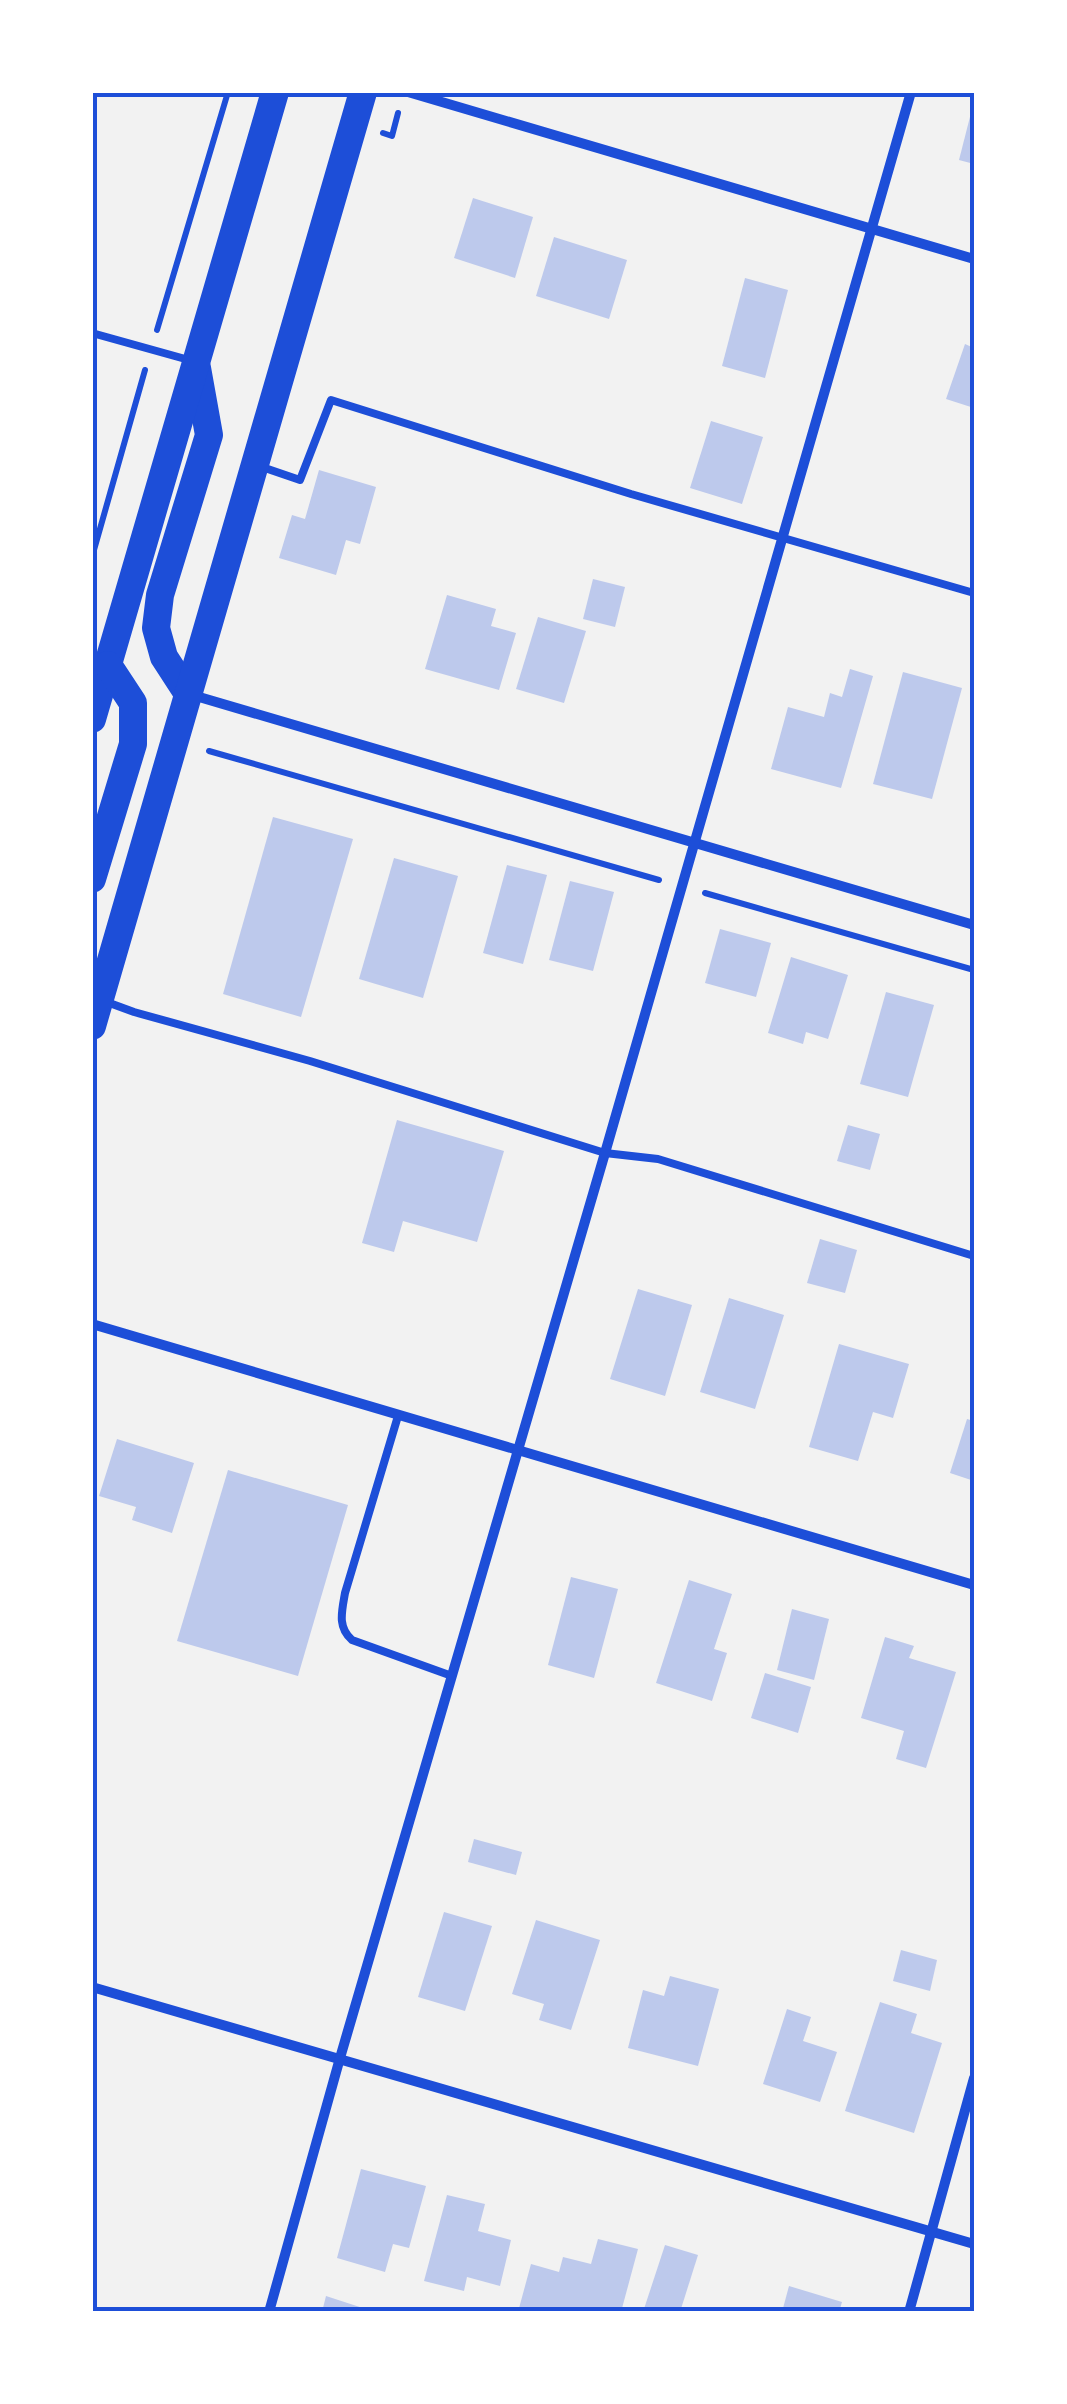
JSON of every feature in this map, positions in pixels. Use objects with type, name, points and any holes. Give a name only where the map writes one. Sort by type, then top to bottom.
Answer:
[{"type":"highway","points":[[92,720],[100,663],[275,92]]},
{"type":"highway","points":[[95,1003],[363,92]]},
{"type":"highway","points":[[188,694],[164,658],[156,628],[160,596],[209,435],[195,362]]},
{"type":"highway","points":[[92,879],[132,744],[133,704],[100,663]]},
{"type":"street","points":[[408,92],[974,259]]},
{"type":"street","points":[[269,2312],[911,92]]},
{"type":"street","points":[[188,694],[974,925]]},
{"type":"street","points":[[92,1324],[974,1586]]},
{"type":"street","points":[[92,1986],[974,2244]]},
{"type":"street","points":[[909,2312],[974,2078]]},
{"type":"lane","points":[[92,333],[195,362]]},
{"type":"lane","points":[[254,465],[300,480],[330,400],[631,494],[974,592]]},
{"type":"lane","points":[[95,1003],[310,1062],[605,1152],[658,1159],[974,1256]]},
{"type":"lane","points":[[398,1416],[340,1618],[345,1634],[352,1640],[452,1676]]},
{"type":"path","points":[[208,751],[974,970]]},
{"type":"building","points":[[974,105],[974,164],[959,160]]},
{"type":"building","points":[[473,198],[533,217],[515,278],[454,258]]},
{"type":"building","points":[[554,237],[627,260],[609,319],[536,296]]},
{"type":"building","points":[[745,278],[788,290],[765,378],[722,366]]},
{"type":"building","points":[[965,344],[974,348],[974,408],[946,399]]},
{"type":"building","points":[[711,421],[763,437],[742,504],[690,488]]},
{"type":"building","points":[[319,470],[376,487],[360,544],[346,540],[336,575],[279,558],[292,515],[305,519]]},
{"type":"building","points":[[593,579],[625,587],[615,627],[583,619]]},
{"type":"building","points":[[447,595],[496,609],[491,626],[516,633],[499,690],[425,669]]},
{"type":"building","points":[[538,617],[586,631],[564,703],[516,689]]},
{"type":"building","points":[[850,669],[873,676],[841,788],[771,769],[788,707],[824,717],[830,693],[842,697]]},
{"type":"building","points":[[903,672],[962,688],[932,799],[873,784]]},
{"type":"building","points":[[273,817],[353,839],[301,1017],[223,994]]},
{"type":"building","points":[[394,858],[458,876],[423,998],[359,979]]},
{"type":"building","points":[[507,865],[547,875],[523,964],[483,953]]},
{"type":"building","points":[[570,881],[614,892],[593,971],[549,960]]},
{"type":"building","points":[[720,929],[771,943],[756,997],[705,983]]},
{"type":"building","points":[[791,957],[848,975],[828,1039],[806,1032],[803,1044],[768,1033]]},
{"type":"building","points":[[886,992],[934,1005],[908,1097],[860,1084]]},
{"type":"building","points":[[397,1120],[504,1151],[477,1242],[403,1221],[394,1252],[362,1243]]},
{"type":"building","points":[[848,1125],[880,1134],[870,1170],[837,1161]]},
{"type":"building","points":[[820,1239],[857,1250],[845,1293],[807,1283]]},
{"type":"building","points":[[638,1289],[692,1305],[665,1396],[610,1379]]},
{"type":"building","points":[[729,1298],[784,1315],[755,1409],[700,1392]]},
{"type":"building","points":[[839,1344],[909,1364],[893,1418],[873,1412],[858,1461],[809,1447]]},
{"type":"building","points":[[967,1419],[974,1421],[974,1481],[950,1473]]},
{"type":"building","points":[[117,1439],[194,1463],[172,1533],[132,1520],[136,1507],[99,1496]]},
{"type":"building","points":[[228,1470],[348,1505],[298,1676],[177,1641]]},
{"type":"building","points":[[571,1577],[618,1589],[594,1678],[548,1665]]},
{"type":"building","points":[[689,1580],[732,1594],[714,1649],[727,1653],[712,1701],[656,1683]]},
{"type":"building","points":[[792,1609],[829,1619],[814,1680],[777,1670]]},
{"type":"building","points":[[885,1637],[914,1646],[909,1658],[956,1672],[926,1768],[896,1759],[904,1731],[861,1718]]},
{"type":"building","points":[[765,1673],[811,1687],[798,1733],[751,1718]]},
{"type":"building","points":[[474,1839],[522,1852],[516,1875],[468,1862]]},
{"type":"building","points":[[444,1912],[492,1926],[465,2011],[418,1997]]},
{"type":"building","points":[[536,1920],[600,1940],[571,2030],[539,2020],[544,2004],[512,1994]]},
{"type":"building","points":[[901,1950],[937,1960],[930,1991],[893,1981]]},
{"type":"building","points":[[670,1976],[719,1989],[698,2066],[628,2048],[643,1990],[664,1996]]},
{"type":"building","points":[[880,2002],[917,2014],[911,2033],[942,2043],[914,2133],[845,2111]]},
{"type":"building","points":[[787,2009],[811,2017],[803,2041],[837,2052],[820,2102],[763,2084]]},
{"type":"building","points":[[361,2169],[426,2186],[409,2248],[393,2244],[385,2272],[337,2258]]},
{"type":"building","points":[[447,2195],[485,2204],[478,2231],[511,2240],[500,2286],[467,2277],[464,2291],[424,2281]]},
{"type":"building","points":[[598,2239],[638,2249],[621,2312],[518,2312],[531,2264],[559,2272],[563,2257],[591,2264]]},
{"type":"building","points":[[665,2245],[698,2255],[680,2312],[643,2312]]},
{"type":"building","points":[[789,2286],[842,2302],[839,2312],[782,2312]]},
{"type":"building","points":[[326,2296],[372,2311],[372,2312],[322,2312]]}]
